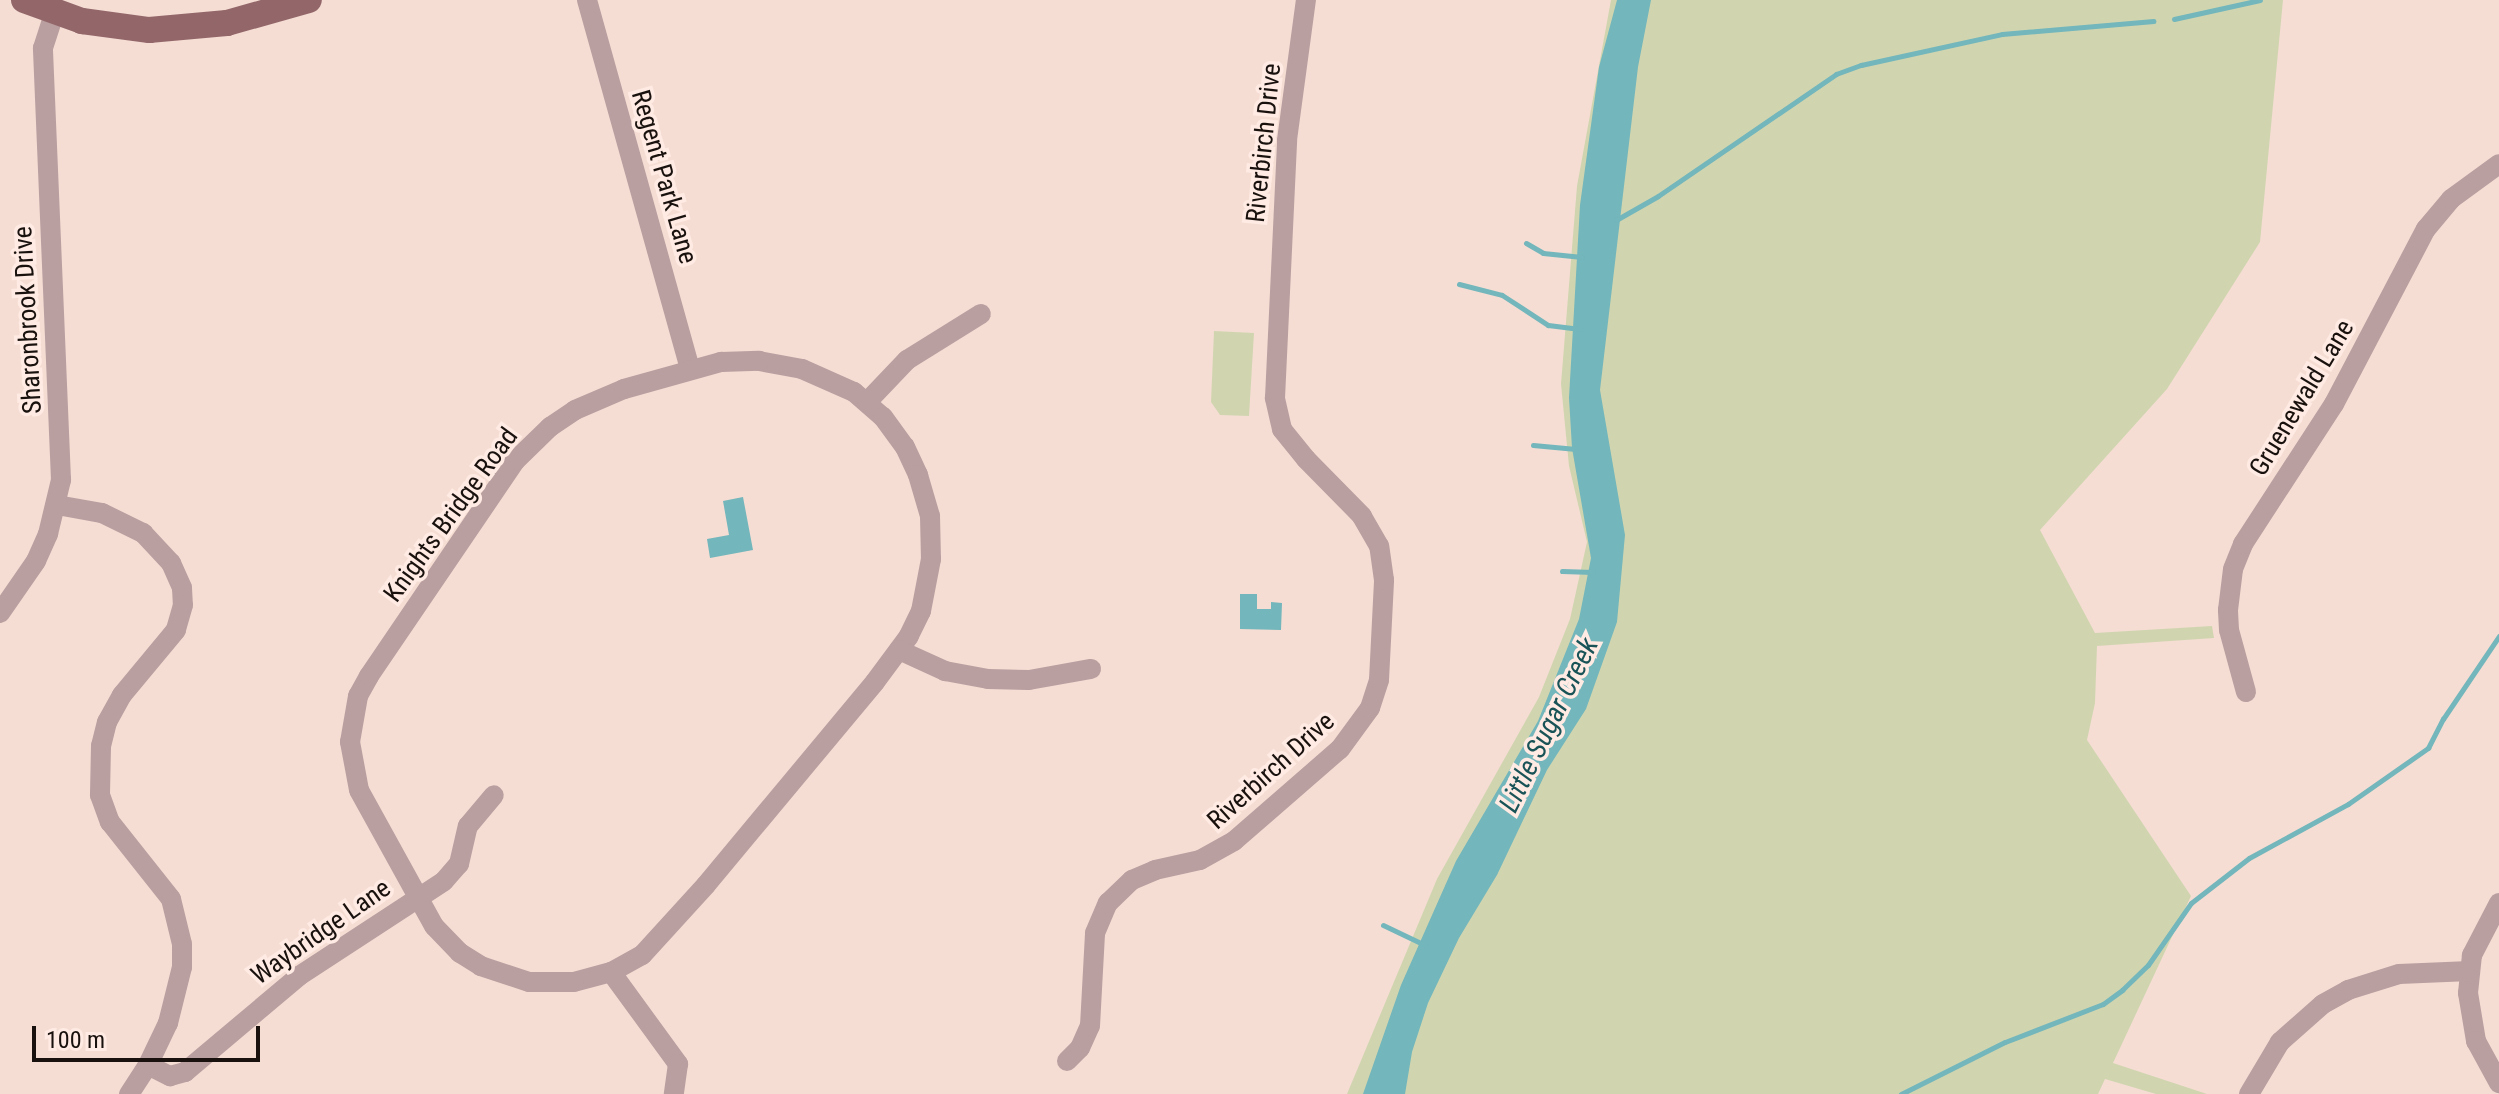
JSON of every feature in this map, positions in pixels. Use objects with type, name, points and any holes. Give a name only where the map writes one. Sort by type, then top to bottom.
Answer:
[{"type":"main road","points":[[24,0],[113,28],[169,30],[227,23],[309,0]]},
{"type":"street","name":"Regent Park Lane","points":[[587,0],[690,369]]},
{"type":"street","name":"Riverbirch Drive","points":[[1067,1061],[1080,1048],[1090,1026],[1095,933],[1108,903],[1132,880],[1155,870],[1200,860],[1234,841],[1340,749],[1370,708],[1379,680],[1384,580],[1379,546],[1362,516],[1306,459],[1282,429],[1275,398],[1287,140],[1306,0]]},
{"type":"street","name":"Sharonbrook Drive","points":[[0,613],[36,561],[57,505],[60,438],[43,48],[55,11]]},
{"type":"street","name":"Gruenewald Lane","points":[[2246,692],[2229,630],[2228,610],[2230,583],[2243,544],[2334,404],[2426,229],[2451,199],[2499,164]]},
{"type":"street","points":[[867,402],[914,355],[981,314]]},
{"type":"street","name":"Knights Bridge Road","points":[[731,361],[788,365],[843,386],[867,402],[883,417],[905,447],[918,475],[930,516],[932,544],[928,585],[921,611],[899,650],[642,955],[611,972],[574,982],[548,984],[504,976],[460,953],[434,926],[369,812],[352,766],[352,719],[369,676],[515,461],[530,445],[575,410],[603,396],[690,369],[731,361]]},
{"type":"street","points":[[57,505],[102,513],[143,533],[171,563],[182,588],[183,605],[176,630],[116,704],[101,746],[100,795],[110,822],[171,899],[181,933],[177,991],[168,1023],[148,1065],[129,1094]]},
{"type":"street","points":[[899,650],[945,671],[988,679],[1050,678],[1091,669]]},
{"type":"street","name":"Waybridge Lane","points":[[148,1065],[170,1076],[185,1072],[299,976],[444,881],[459,864],[468,826],[494,795]]},
{"type":"street","points":[[2499,903],[2481,932],[2470,971],[2469,1005],[2476,1041],[2499,1083]]},
{"type":"street","points":[[2249,1094],[2280,1042],[2323,1004],[2369,981],[2399,974],[2470,971]]},
{"type":"street","points":[[611,972],[678,1064],[674,1094]]},
{"type":"green space","points":[[1611,0],[2283,0],[2260,242],[2167,389],[2040,530],[2095,633],[2212,626],[2214,638],[2097,646],[2095,703],[2087,740],[2191,896],[2113,1063],[2207,1094],[2156,1094],[2105,1079],[2098,1094],[1347,1094],[1437,879],[1539,697],[1570,619],[1587,542],[1569,466],[1561,384],[1577,186]]},
{"type":"green space","points":[[1214,331],[1254,333],[1249,416],[1220,415],[1211,402]]},
{"type":"water","name":"Little Sugar Creek","points":[[1617,0],[1651,0],[1638,67],[1600,390],[1625,535],[1617,622],[1586,709],[1547,770],[1497,875],[1459,938],[1428,1003],[1412,1052],[1405,1094],[1363,1094],[1401,985],[1456,861],[1538,721],[1579,619],[1591,558],[1572,448],[1569,398],[1580,205],[1599,67]]},
{"type":"water","points":[[743,497],[753,550],[710,558],[707,539],[729,535],[723,501]]},
{"type":"water","points":[[1240,594],[1257,594],[1257,609],[1271,609],[1271,602],[1282,603],[1281,630],[1240,629]]},
{"type":"waterway","points":[[2174,19],[2260,0]]},
{"type":"waterway","points":[[1616,220],[1658,196],[1836,74],[1861,65],[2002,34],[2153,21]]},
{"type":"waterway","points":[[1526,243],[1543,253],[1582,257]]},
{"type":"waterway","points":[[1459,284],[1502,295],[1548,325],[1580,329]]},
{"type":"waterway","points":[[1533,445],[1576,449]]},
{"type":"waterway","points":[[1562,571],[1593,572]]},
{"type":"waterway","points":[[1901,1094],[2005,1042],[2103,1004],[2122,990],[2148,965],[2191,903],[2249,858],[2348,804],[2428,748],[2443,719],[2499,636]]},
{"type":"waterway","points":[[1383,925],[1425,945]]}]
